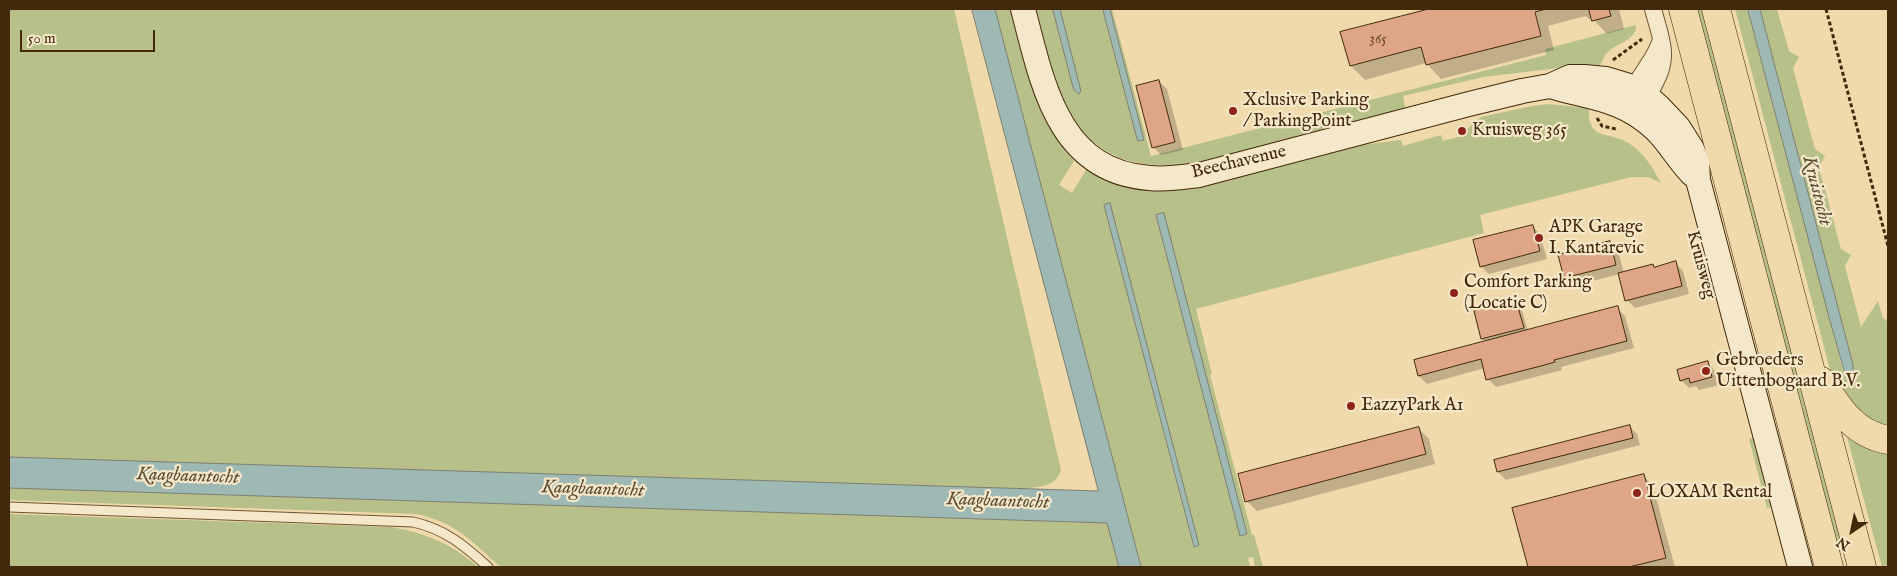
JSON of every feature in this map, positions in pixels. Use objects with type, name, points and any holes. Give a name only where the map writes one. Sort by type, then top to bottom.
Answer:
[{"type":"highway","points":[[1683,9],[1829,567]]},
{"type":"highway","points":[[1716,9],[1862,567]]},
{"type":"highway","points":[[1808,361],[1834,402],[1850,422],[1872,436],[1888,440]]},
{"type":"street","name":"Beechavenue","points":[[1023,9],[1042,80],[1051,105],[1063,127],[1082,150],[1096,161],[1112,170],[1143,178],[1199,175],[1502,96],[1550,86],[1570,77],[1603,88],[1633,107]]},
{"type":"street","points":[[1633,107],[1659,76],[1664,61],[1661,39],[1653,9]]},
{"type":"street","name":"Kruisweg","points":[[1633,107],[1671,119],[1688,143],[1697,161],[1698,180],[1800,567]]},
{"type":"lane","points":[[9,507],[413,522],[449,534],[488,567]]},
{"type":"path","points":[[1826,9],[1888,246]]},
{"type":"path","points":[[1633,107],[1602,126],[1597,121],[1603,88],[1612,60],[1640,41],[1644,34]]},
{"type":"green space","points":[[9,9],[954,9],[1061,470],[1059,476],[1047,485],[1025,489],[9,457]]},
{"type":"green space","points":[[995,9],[1012,9],[1027,70],[1041,109],[1061,145],[1074,161],[1059,185],[1072,193],[1086,170],[1106,181],[1128,188],[1172,190],[1345,147],[1401,140],[1403,146],[1441,135],[1443,141],[1465,135],[1463,130],[1467,129],[1481,117],[1549,104],[1589,108],[1589,119],[1596,131],[1630,144],[1652,167],[1661,183],[1648,177],[1631,177],[1480,215],[1484,233],[1196,309],[1212,374],[1210,375],[1252,535],[1254,535],[1263,567],[1255,567],[1253,557],[1248,558],[1250,567],[1141,567]],"holes":[[[1110,204],[1199,545],[1193,546],[1104,205]],[[1163,213],[1247,534],[1240,536],[1156,216]]]},
{"type":"green space","points":[[1033,9],[1053,9],[1074,90],[1079,94],[1081,91],[1060,9],[1103,9],[1138,141],[1144,139],[1110,9],[1112,9],[1151,156],[1546,55],[1545,49],[1636,25],[1636,30],[1631,37],[1608,52],[1599,68],[1568,67],[1483,77],[1403,96],[1405,107],[1386,116],[1218,158],[1163,165],[1137,163],[1113,155],[1090,139],[1071,116],[1058,91]]},
{"type":"green space","points":[[1697,9],[1706,9],[1847,550],[1839,552]]},
{"type":"green space","points":[[1735,9],[1748,9],[1847,381],[1851,380],[1849,375],[1853,371],[1853,365],[1760,9],[1777,9],[1789,51],[1799,57],[1793,68],[1815,149],[1825,156],[1819,167],[1841,249],[1851,255],[1845,266],[1861,327],[1878,301],[1883,318],[1888,322],[1888,434],[1876,430],[1834,385]]},
{"type":"green space","points":[[1844,426],[1888,447],[1888,567],[1882,567]]},
{"type":"green space","points":[[1757,437],[1775,506],[1767,508],[1749,439]]},
{"type":"green space","points":[[9,488],[1107,523],[1119,567],[501,567],[463,534],[443,523],[416,514],[9,500]]},
{"type":"green space","points":[[9,514],[390,527],[414,532],[437,540],[458,552],[478,567],[9,567]]},
{"type":"water","name":"Kaagbaantocht","points":[[972,9],[995,9],[1141,567],[1119,567],[1107,523],[9,488],[9,457],[1098,491]]},
{"type":"water","points":[[1053,9],[1060,9],[1081,91],[1079,94],[1074,90]]},
{"type":"water","points":[[1103,9],[1110,9],[1144,140],[1138,141]]},
{"type":"water","points":[[1748,9],[1760,9],[1853,365],[1853,371],[1849,375],[1851,380],[1847,381],[1830,321]]},
{"type":"water","points":[[1110,203],[1199,545],[1194,547],[1104,205]]},
{"type":"water","points":[[1164,213],[1247,534],[1240,536],[1156,215]]},
{"type":"building","points":[[1429,9],[1546,9],[1535,12],[1541,36],[1426,65],[1421,47],[1350,66],[1340,32]]},
{"type":"building","points":[[1589,9],[1609,9],[1611,16],[1592,21]]},
{"type":"building","points":[[1159,80],[1175,142],[1152,148],[1136,86]]},
{"type":"building","points":[[1533,225],[1540,251],[1480,267],[1473,240]]},
{"type":"building","points":[[1610,241],[1616,265],[1564,278],[1558,255]]},
{"type":"building","points":[[1676,261],[1682,286],[1625,301],[1618,273],[1653,264],[1654,267]]},
{"type":"building","points":[[1516,300],[1524,328],[1481,339],[1474,311]]},
{"type":"building","points":[[1618,306],[1627,341],[1486,380],[1481,359],[1418,376],[1414,360]]},
{"type":"building","points":[[1708,361],[1712,377],[1690,383],[1689,378],[1680,381],[1677,370]]},
{"type":"building","points":[[1630,425],[1633,438],[1497,472],[1494,460]]},
{"type":"building","points":[[1419,427],[1426,454],[1245,502],[1238,474]]},
{"type":"building","points":[[1644,474],[1666,558],[1629,567],[1528,567],[1512,508]]},
{"type":"place","name":"Xclusive Parking / ParkingPoint","points":[[1233,111]]},
{"type":"place","name":"Kruisweg 365","points":[[1462,131]]},
{"type":"place","name":"APK Garage I. Kantarevic","points":[[1539,238]]},
{"type":"place","name":"Comfort Parking (Locatie C)","points":[[1454,293]]},
{"type":"place","name":"Gebroeders Uittenbogaard B.V.","points":[[1706,371]]},
{"type":"place","name":"EazzyPark A1","points":[[1351,406]]},
{"type":"place","name":"LOXAM Rental","points":[[1637,493]]},
{"type":"water label","name":"Kruistocht","points":[[1816,191]]}]
